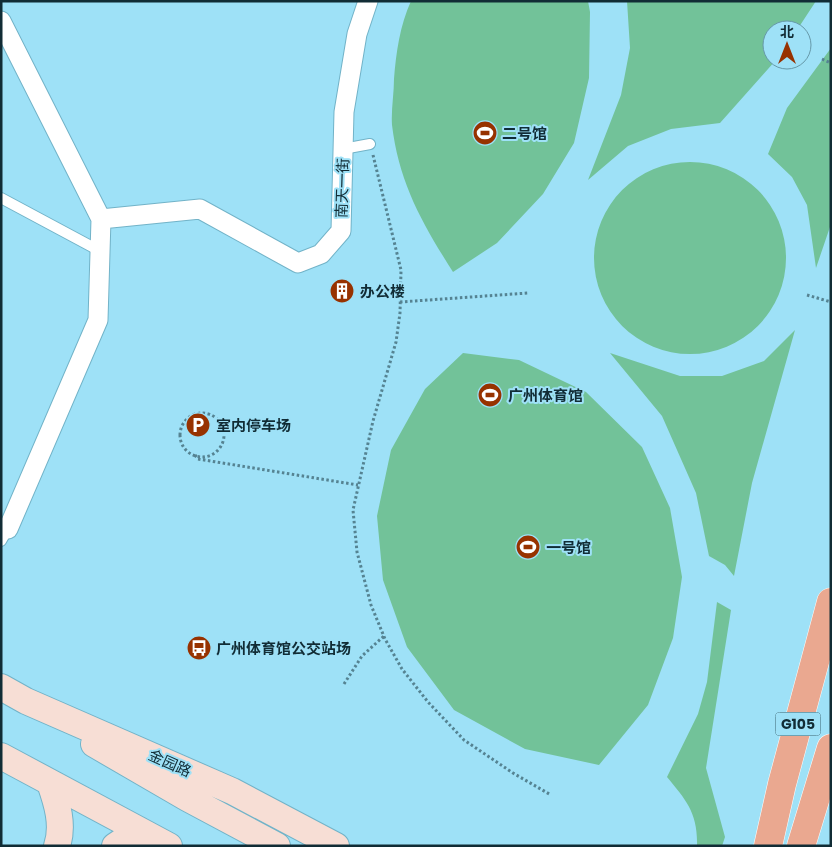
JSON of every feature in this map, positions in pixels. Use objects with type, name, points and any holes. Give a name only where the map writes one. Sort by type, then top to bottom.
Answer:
[{"type":"highway","name":"G105","points":[[768,846],[782,784],[831,602]]},
{"type":"highway","name":"G105","points":[[801,846],[831,748]]},
{"type":"main road","name":"金园路","points":[[1,687],[26,701],[232,791],[336,846]]},
{"type":"main road","points":[[26,701],[127,764],[277,846]]},
{"type":"main road","points":[[1,756],[169,846]]},
{"type":"main road","points":[[50,783],[58,810],[60,826],[57,846]]},
{"type":"main road","points":[[115,846],[139,830]]},
{"type":"street","name":"南天一街","points":[[101,219],[200,209],[298,263],[321,254],[341,231],[344,112],[355,44],[368,1]]},
{"type":"street","points":[[1,21],[101,219],[98,320],[4,535]]},
{"type":"lane","points":[[343,149],[370,144]]},
{"type":"lane","points":[[1,198],[100,251]]},
{"type":"path","points":[[822,59],[831,63]]},
{"type":"path","points":[[370,144],[400,259],[400,302],[396,342],[372,421],[353,510],[357,552],[371,605],[384,636],[402,669],[428,702],[464,740],[513,774],[551,795]]},
{"type":"path","points":[[400,302],[528,293]]},
{"type":"path","points":[[807,295],[831,302]]},
{"type":"path","points":[[195,455],[211,455],[221,446],[224,432],[218,420],[212,416],[197,414],[190,417],[181,428],[181,442],[185,449],[198,459],[358,485]]},
{"type":"path","points":[[344,684],[362,656],[384,636]]},
{"type":"green space","name":"二号馆","points":[[411,1],[588,1],[590,12],[589,78],[574,143],[543,194],[497,243],[453,272],[431,237],[414,202],[406,184],[395,146],[392,114],[397,49],[401,29]]},
{"type":"green space","points":[[627,1],[816,1],[804,20],[762,20],[762,70],[767,70],[720,123],[671,129],[628,146],[588,180],[621,95],[630,48]]},
{"type":"green space","points":[[831,48],[831,224],[816,268],[807,205],[792,177],[768,154],[787,108]]},
{"type":"green space","points":[[681,162],[699,162],[727,169],[743,178],[758,190],[770,205],[779,221],[786,249],[786,267],[779,295],[770,311],[758,326],[743,338],[727,347],[699,354],[681,354],[662,350],[645,343],[629,332],[616,319],[605,303],[598,286],[594,267],[594,249],[598,230],[605,213],[616,197],[629,184],[645,173],[662,166]]},
{"type":"green space","points":[[795,330],[752,483],[734,576],[725,565],[709,556],[696,493],[662,416],[610,353],[680,376],[722,376],[764,361]]},
{"type":"green space","name":"一号馆","points":[[463,353],[519,360],[586,392],[642,447],[670,508],[682,577],[673,638],[648,705],[599,765],[525,749],[454,710],[407,647],[383,580],[377,516],[391,450],[425,389]]},
{"type":"green space","points":[[717,602],[731,610],[706,768],[725,837],[722,846],[697,846],[697,835],[690,808],[667,777],[698,714],[707,682]]},
{"type":"place","name":"二号馆","points":[[485,133]]},
{"type":"place","name":"办公楼","points":[[342,291]]},
{"type":"place","name":"广州体育馆","points":[[490,395]]},
{"type":"place","name":"室内停车场","points":[[198,425]]},
{"type":"place","name":"一号馆","points":[[528,547]]},
{"type":"place","name":"广州体育馆公交站场","points":[[199,648]]}]
